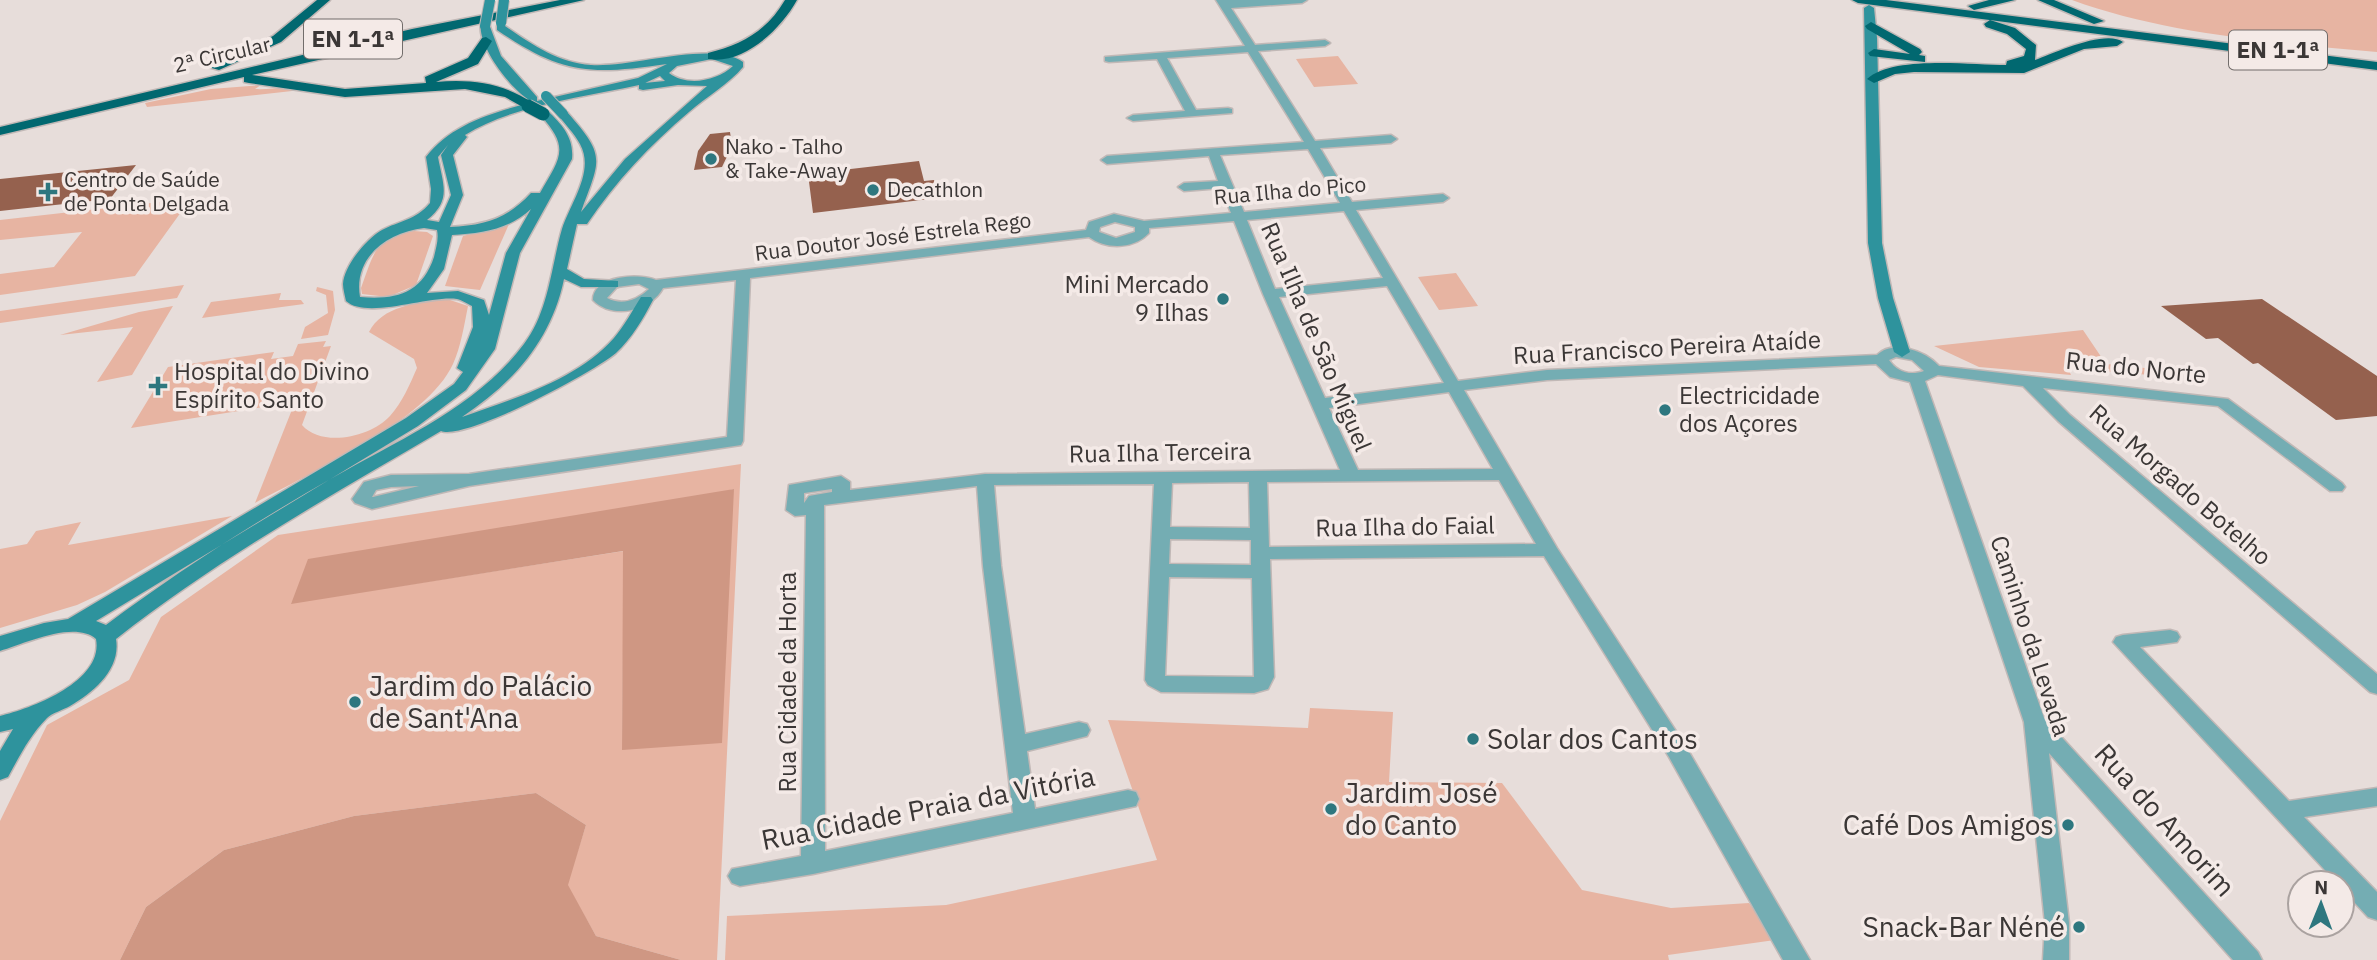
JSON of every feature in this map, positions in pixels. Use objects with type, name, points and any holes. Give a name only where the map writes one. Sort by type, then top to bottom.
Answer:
[{"type":"highway","points":[[171,85],[277,39],[324,0]]},
{"type":"highway","name":"2ª Circular","points":[[0,125],[398,29],[542,0]]},
{"type":"highway","name":"2ª Circular","points":[[0,131],[171,85],[578,0]]},
{"type":"highway","name":"EN 1-1ª","points":[[1858,0],[1898,2],[2377,64]]},
{"type":"highway","points":[[1898,2],[1973,6],[2010,0]]},
{"type":"highway","points":[[2044,0],[2101,22],[2181,40]]},
{"type":"highway","points":[[1874,56],[1958,64],[2013,64],[2030,58],[2033,53],[2029,43],[1999,26],[1898,2]]},
{"type":"highway","points":[[712,56],[736,50],[766,33],[797,4]]},
{"type":"highway","points":[[738,62],[785,29],[797,4]]},
{"type":"highway","points":[[1871,26],[1904,48],[1958,64]]},
{"type":"highway","points":[[412,33],[352,50],[325,71],[337,84],[358,88],[410,84],[459,70],[473,61],[486,41]]},
{"type":"highway","points":[[1874,79],[1901,69],[2024,69],[2082,46],[2104,42],[2181,40]]},
{"type":"highway","points":[[1874,56],[1943,67]]},
{"type":"highway","points":[[171,85],[279,79],[343,93],[483,86],[515,94],[531,102],[545,114]]},
{"type":"main road","points":[[490,0],[485,26],[486,41],[531,102]]},
{"type":"main road","points":[[105,637],[166,589],[471,404],[519,360],[532,344],[551,307],[570,225],[583,199],[593,159],[584,136],[508,52],[500,38],[504,0]]},
{"type":"main road","points":[[1869,8],[1874,56],[1871,128],[1875,245],[1888,309],[1902,352]]},
{"type":"main road","points":[[501,26],[536,54],[568,66],[612,69],[712,56],[738,62],[735,71],[655,133],[619,170],[565,248]]},
{"type":"main road","points":[[460,387],[460,377],[483,312],[479,303],[458,295],[409,298],[384,303],[353,301],[349,289],[355,271],[374,239],[385,232],[411,225],[434,212],[440,198],[432,157],[447,137],[474,124],[641,81],[690,57]]},
{"type":"main road","points":[[665,70],[665,77],[678,82]]},
{"type":"main road","points":[[409,298],[424,290],[437,274],[444,230],[457,195],[447,155],[460,138],[512,118],[646,86],[706,82],[723,78]]},
{"type":"main road","points":[[73,625],[412,422],[460,387],[486,349],[513,253],[566,159],[568,146],[565,136],[545,114]]},
{"type":"main road","points":[[411,225],[444,230],[502,225],[514,218],[546,182],[556,179]]},
{"type":"main road","points":[[561,271],[581,283],[612,284]]},
{"type":"main road","points":[[415,440],[552,385],[592,365],[618,343],[651,293]]},
{"type":"main road","points":[[0,644],[50,627],[73,625],[87,626],[105,637],[108,650],[95,674],[66,698],[40,712],[0,724]]},
{"type":"main road","points":[[0,771],[21,735],[40,712]]},
{"type":"street","points":[[1222,2],[1301,0]]},
{"type":"street","points":[[1222,2],[1312,145],[1456,386],[1549,550],[1677,751],[1797,960]]},
{"type":"street","points":[[1109,59],[1325,43]]},
{"type":"street","points":[[1160,55],[1194,114]]},
{"type":"street","points":[[1133,118],[1228,111]]},
{"type":"street","points":[[1107,160],[1391,139]]},
{"type":"street","name":"Rua Ilha de São Miguel","points":[[1213,152],[1270,294],[1351,475]]},
{"type":"street","points":[[1184,187],[1226,184]]},
{"type":"street","name":"Rua Ilha do Pico","points":[[1142,225],[1443,198]]},
{"type":"street","points":[[1126,218],[1142,225],[1143,229],[1138,237],[1124,242],[1107,242],[1092,233],[1094,225],[1106,219],[1126,218]]},
{"type":"street","name":"Rua Doutor José Estrela Rego","points":[[651,293],[699,281],[1092,233]]},
{"type":"street","points":[[469,480],[391,481],[370,486],[361,499],[372,503],[469,480],[735,441],[743,276]]},
{"type":"street","points":[[641,279],[651,293],[625,306],[605,304],[600,300],[600,294],[612,284],[641,279]]},
{"type":"street","points":[[1270,294],[1392,282]]},
{"type":"street","points":[[1902,352],[1923,359],[1924,374]]},
{"type":"street","name":"Rua Francisco Pereira Ataíde","points":[[1319,404],[1547,375],[1881,359],[1886,354],[1902,352]]},
{"type":"street","points":[[1881,359],[1884,366],[1894,373],[2028,382]]},
{"type":"street","name":"Caminho da Levada","points":[[1924,374],[2035,722],[2057,923],[2056,960]]},
{"type":"street","name":"Rua do Norte","points":[[2028,382],[2222,402],[2336,487]]},
{"type":"street","name":"Rua Morgado Botelho","points":[[2028,382],[2064,418],[2377,686]]},
{"type":"street","name":"Rua Ilha Terceira","points":[[815,504],[795,510],[795,489],[841,482],[841,497],[985,480],[1506,474]]},
{"type":"street","points":[[1163,478],[1154,677],[1157,682],[1261,683],[1264,677],[1258,476]]},
{"type":"street","points":[[985,480],[1025,818]]},
{"type":"street","name":"Rua Cidade da Horta","points":[[813,864],[815,504]]},
{"type":"street","points":[[1160,533],[1260,553]]},
{"type":"street","name":"Rua Ilha do Faial","points":[[1260,553],[1549,550]]},
{"type":"street","points":[[1158,570],[1260,553]]},
{"type":"street","points":[[2170,637],[2123,642],[2377,909]]},
{"type":"street","name":"Rua do Amorim","points":[[2035,722],[2249,960]]},
{"type":"street","points":[[1015,745],[1079,730]]},
{"type":"street","points":[[2284,811],[2377,797]]},
{"type":"street","name":"Rua Cidade Praia da Vitória","points":[[740,876],[813,864],[1025,818],[1128,799]]},
{"type":"shaded area","points":[[2072,0],[2377,0],[2377,52],[2261,41],[2183,29],[2108,12]]},
{"type":"shaded area","points":[[1338,56],[1358,84],[1314,87],[1296,59]]},
{"type":"shaded area","points":[[261,85],[255,89],[301,90],[147,107],[145,103],[211,89]]},
{"type":"shaded area","points":[[186,199],[185,201],[189,201],[135,276],[0,295],[0,274],[54,267],[82,232],[0,240],[0,220]]},
{"type":"shaded area","points":[[509,224],[480,290],[445,286],[463,236]]},
{"type":"shaded area","points":[[414,231],[427,232],[433,236],[416,285],[388,297],[362,294],[361,288],[377,249],[391,237]]},
{"type":"shaded area","points":[[1456,273],[1478,306],[1439,310],[1418,277]]},
{"type":"shaded area","points":[[184,285],[177,298],[0,323],[0,311]]},
{"type":"shaded area","points":[[317,287],[333,291],[335,310],[328,335],[301,339],[305,327],[328,313],[326,295],[316,291]]},
{"type":"shaded area","points":[[281,293],[279,300],[301,300],[304,304],[202,318],[211,302]]},
{"type":"shaded area","points":[[444,298],[468,306],[456,357],[439,385],[419,406],[365,444],[255,503],[295,402],[131,428],[168,367],[274,352],[271,359],[293,356],[298,344],[326,341],[323,347],[331,346],[302,425],[311,432],[334,438],[371,430],[394,411],[417,368],[414,359],[369,332],[382,316],[391,311]]},
{"type":"shaded area","points":[[173,306],[132,375],[97,382],[133,327],[60,335],[139,312]]},
{"type":"shaded area","points":[[2083,330],[2106,364],[2145,368],[2150,375],[2068,368],[2071,375],[1979,367],[1934,346]]},
{"type":"shaded area","name":"Jardim do Palácio de Sant'Ana","points":[[741,464],[717,960],[681,960],[596,936],[567,885],[586,825],[536,793],[354,816],[224,850],[146,907],[120,960],[0,960],[0,821],[47,725],[129,680],[161,617],[278,535]],"holes":[[[734,489],[622,750],[624,551],[291,603]]]},
{"type":"shaded area","points":[[734,489],[722,743],[622,750],[623,551],[291,604],[308,559]]},
{"type":"shaded area","points":[[232,516],[105,592],[77,605],[0,628],[0,549],[27,544],[36,531],[81,522],[68,545]]},
{"type":"shaded area","name":"Jardim José do Canto","points":[[1310,708],[1393,712],[1389,782],[1502,783],[1582,890],[1671,908],[1749,903],[1775,940],[1668,955],[1669,960],[725,960],[727,916],[946,905],[1157,860],[1108,720],[1308,728]]},
{"type":"shaded area","points":[[536,793],[586,825],[568,885],[596,936],[681,960],[120,960],[146,907],[224,850],[354,816]]},
{"type":"building","name":"Nako - Talho & Take-Away","points":[[730,132],[732,146],[722,167],[694,170],[698,151],[710,134]]},
{"type":"building","name":"Decathlon","points":[[919,161],[924,181],[934,180],[938,198],[813,213],[808,174]]},
{"type":"building","name":"Centro de Saúde de Ponta Delgada","points":[[136,165],[110,199],[0,211],[0,179]]},
{"type":"building","points":[[2262,299],[2377,376],[2377,416],[2336,420],[2258,363],[2253,364],[2218,338],[2206,339],[2161,306]]},
{"type":"place","name":"Nako - Talho & Take-Away","points":[[711,159]]},
{"type":"place","name":"Decathlon","points":[[873,190]]},
{"type":"place","name":"Centro de Saúde de Ponta Delgada","points":[[48,192]]},
{"type":"place","name":"Mini Mercado 9 Ilhas","points":[[1223,299]]},
{"type":"place","name":"Hospital do Divino Espírito Santo","points":[[158,386]]},
{"type":"place","name":"Electricidade dos Açores","points":[[1665,410]]},
{"type":"place","name":"Jardim do Palácio de Sant'Ana","points":[[355,702]]},
{"type":"place","name":"Solar dos Cantos","points":[[1473,739]]},
{"type":"place","name":"Jardim José do Canto","points":[[1331,809]]},
{"type":"place","name":"Café Dos Amigos","points":[[2068,825]]},
{"type":"place","name":"Snack-Bar Néné","points":[[2079,927]]}]
